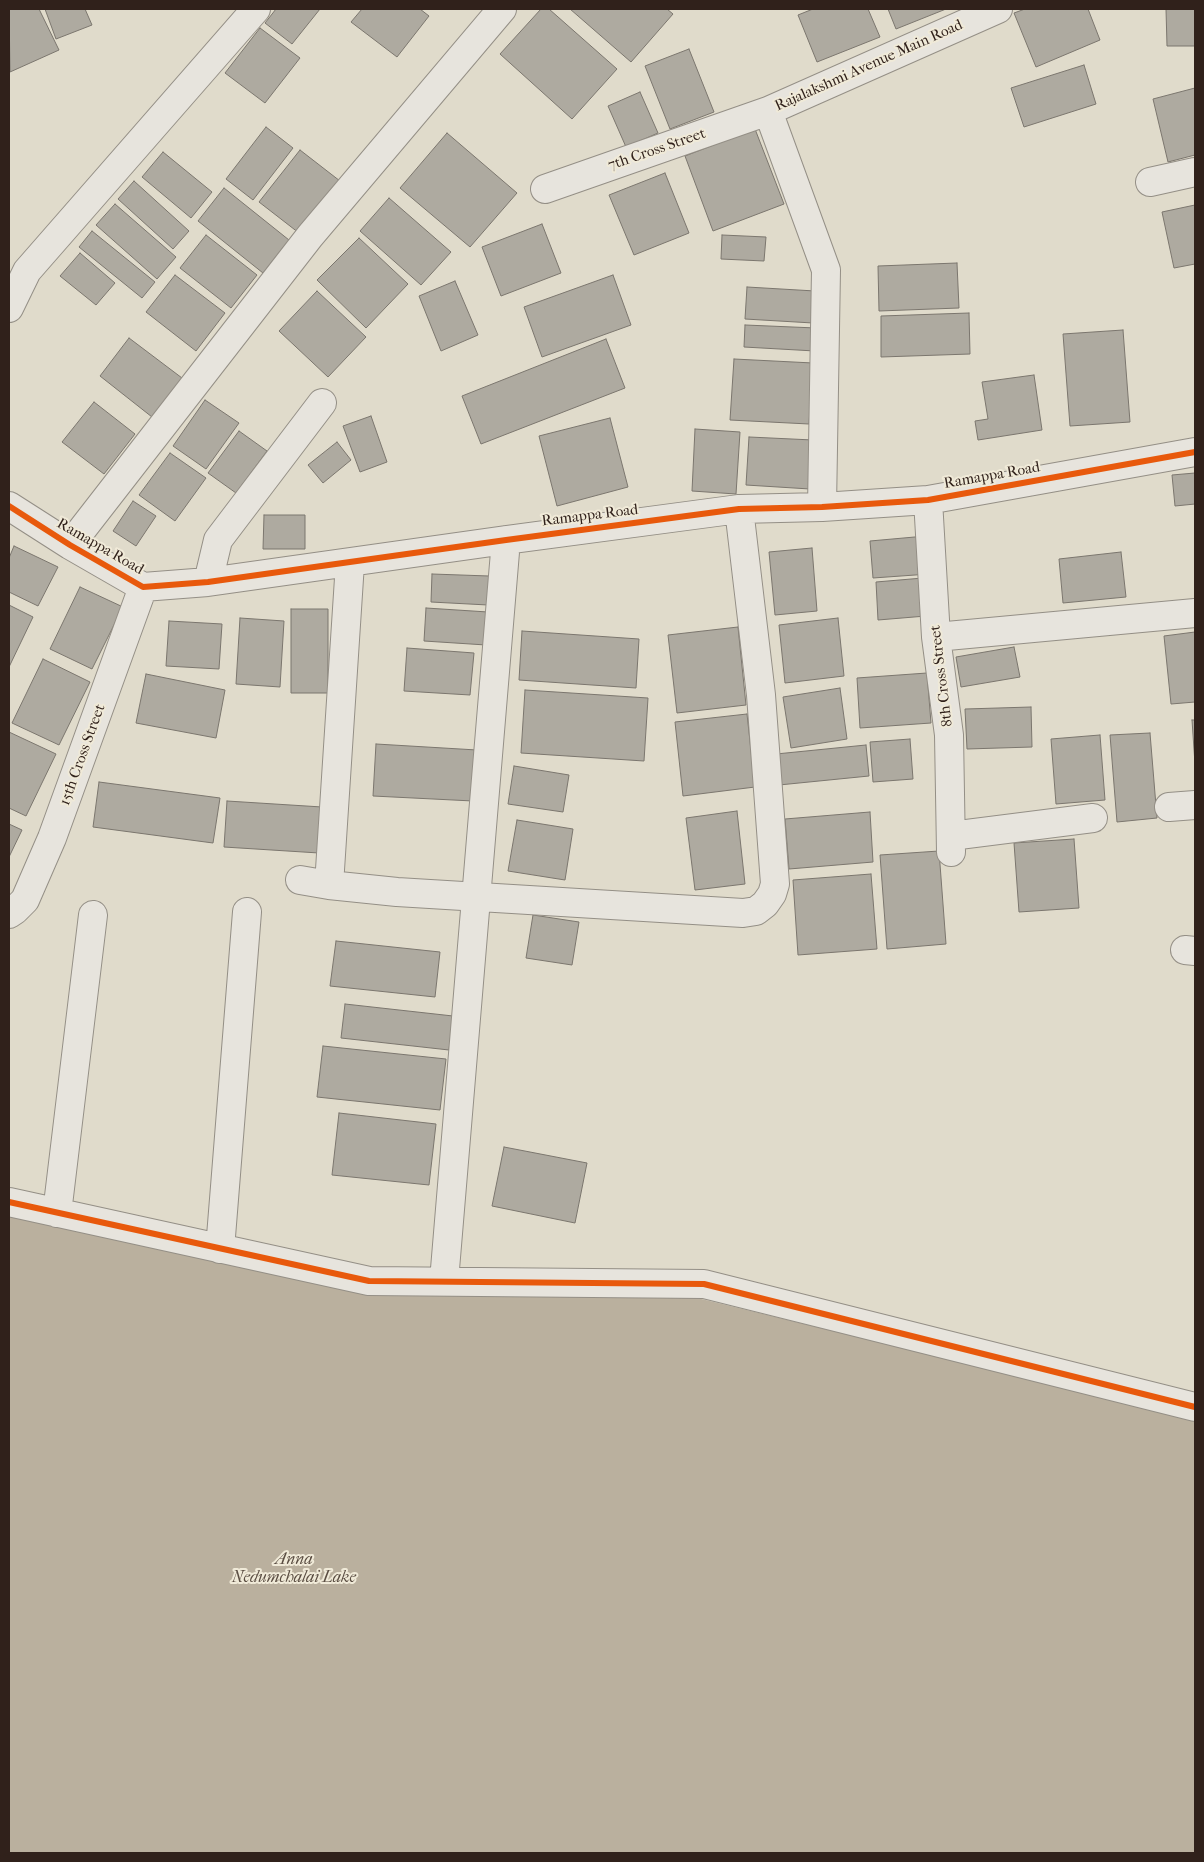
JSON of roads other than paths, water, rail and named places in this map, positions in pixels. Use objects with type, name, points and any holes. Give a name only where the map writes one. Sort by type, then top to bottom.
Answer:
[{"type":"street","points":[[9,308],[27,271],[256,9]]},
{"type":"street","points":[[70,545],[310,236],[502,9]]},
{"type":"street","name":"Rajalakshmi Avenue Main Road","points":[[768,111],[998,9]]},
{"type":"street","points":[[768,111],[826,270],[822,507]]},
{"type":"street","name":"7th Cross Street","points":[[545,189],[768,111]]},
{"type":"street","points":[[1150,182],[1195,172]]},
{"type":"street","points":[[208,582],[218,540],[322,403]]},
{"type":"street","name":"Ramappa Road","points":[[9,506],[70,545],[143,587],[208,582],[740,509],[822,507],[928,500],[1195,452]]},
{"type":"street","name":"8th Cross Street","points":[[928,500],[936,637],[949,735],[951,844],[1092,818]]},
{"type":"street","points":[[300,880],[328,885],[476,897],[743,913],[756,911],[765,904],[772,894],[775,884],[761,695],[740,509]]},
{"type":"street","points":[[444,1281],[506,540]]},
{"type":"street","points":[[328,885],[350,563]]},
{"type":"street","name":"15th Cross Street","points":[[9,914],[16,910],[25,900],[52,838],[143,587]]},
{"type":"street","points":[[936,637],[1195,613]]},
{"type":"street","points":[[220,1249],[247,912]]},
{"type":"street","points":[[57,1213],[93,915]]},
{"type":"street","points":[[9,1202],[369,1281],[704,1284],[1195,1407]]},
{"type":"water","name":"Anna Nedumchalai Lake","points":[[9,1215],[371,1295],[689,1296],[1195,1419],[1195,1853],[9,1853]]}]
